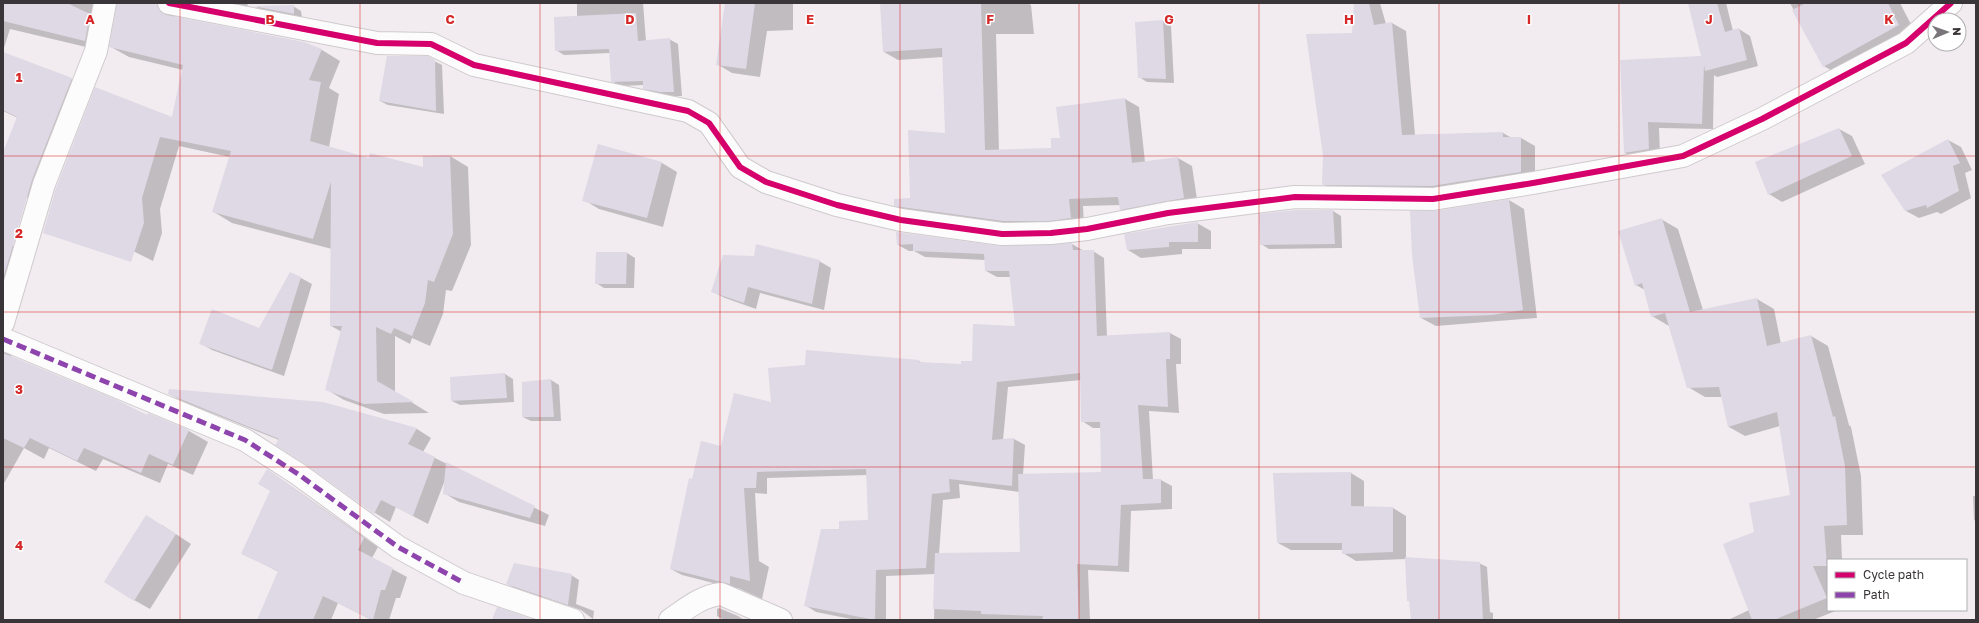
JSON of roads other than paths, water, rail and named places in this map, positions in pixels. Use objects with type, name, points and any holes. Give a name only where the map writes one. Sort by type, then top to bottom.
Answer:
[{"type":"street","points":[[3,323],[44,184],[96,51],[105,3]]},
{"type":"street","points":[[169,3],[377,43],[431,44],[474,65],[688,111],[709,122],[740,167],[766,182],[837,205],[901,220],[1002,234],[1051,233],[1088,229],[1168,213],[1295,197],[1433,199],[1533,184],[1683,156],[1762,119],[1906,43],[1951,3]]},
{"type":"street","points":[[3,339],[244,440],[298,474],[398,547],[464,583],[573,620]]},
{"type":"street","points":[[670,620],[701,599],[710,595],[720,594],[780,620]]}]
